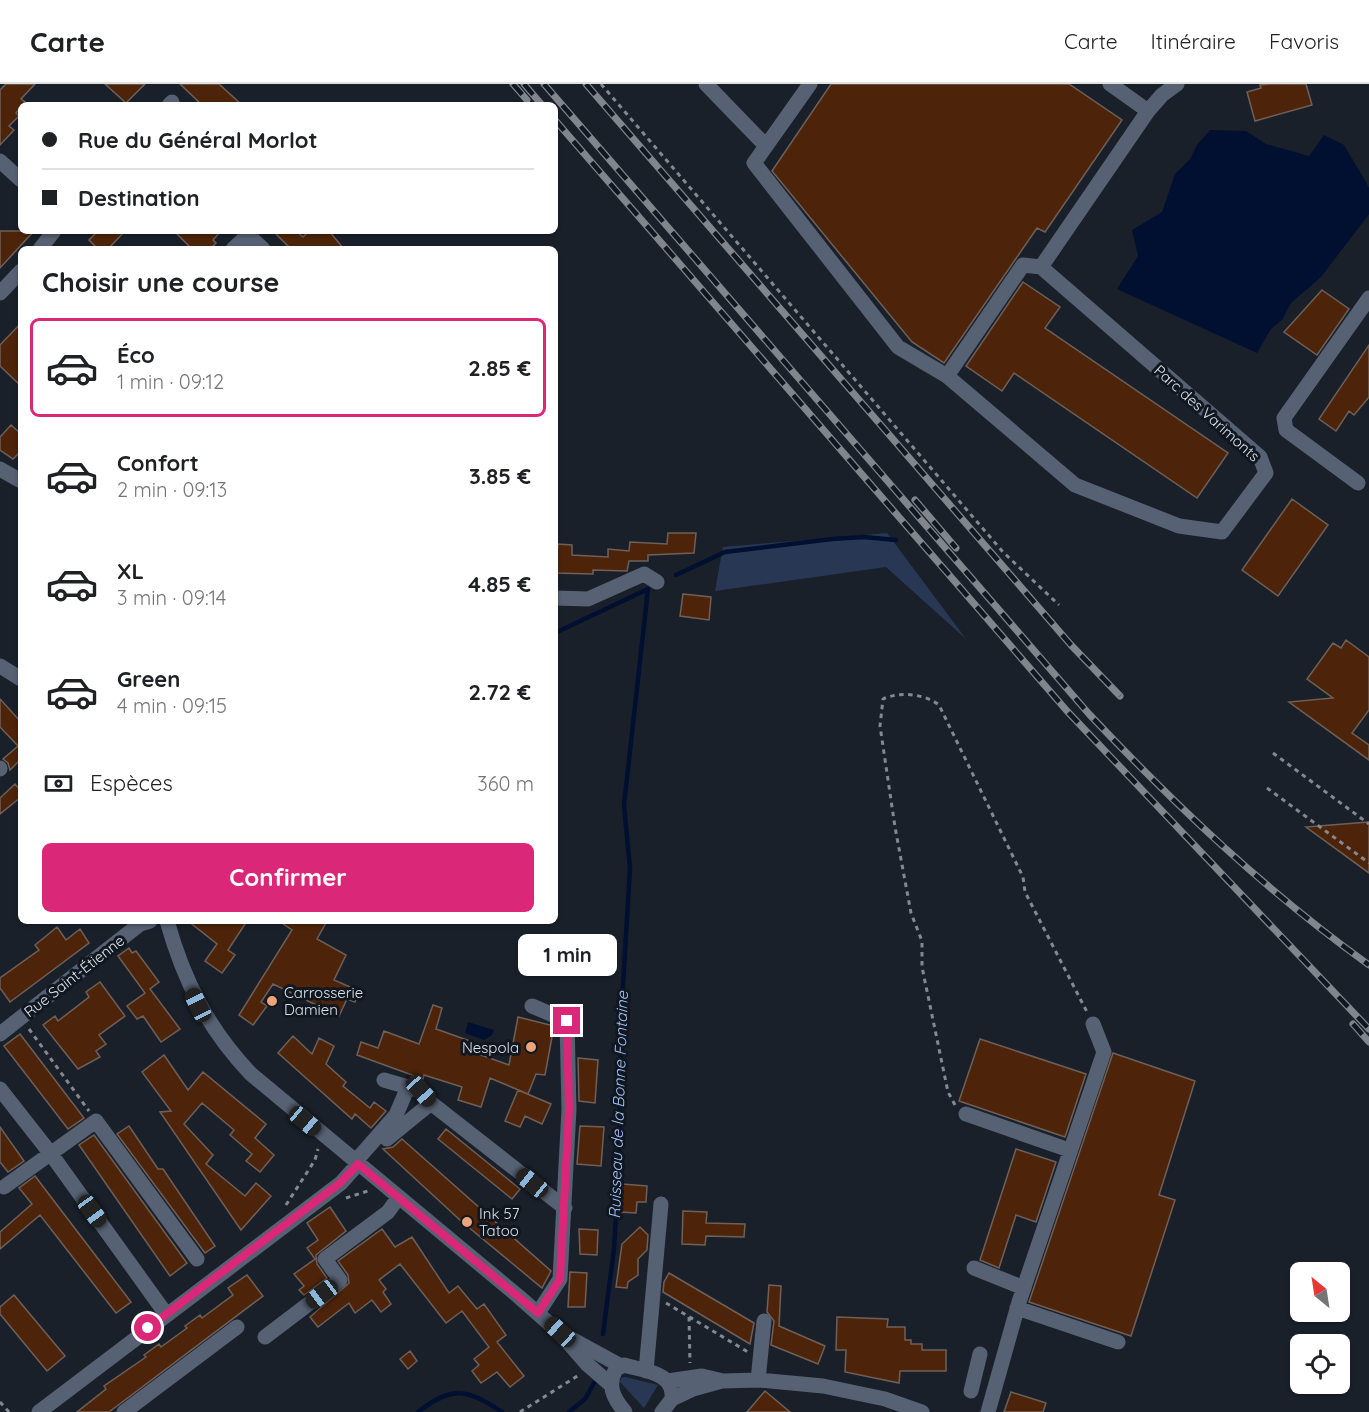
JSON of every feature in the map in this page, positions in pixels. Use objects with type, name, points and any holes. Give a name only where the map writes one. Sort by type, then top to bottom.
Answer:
[{"type":"street","points":[[706,84],[766,146]]},
{"type":"street","points":[[1110,84],[1148,111]]},
{"type":"street","points":[[809,86],[754,163],[898,347],[947,376],[1023,265],[1041,267],[1148,111],[1162,95],[1177,84]]},
{"type":"street","points":[[0,161],[18,177]]},
{"type":"street","points":[[42,246],[52,234]]},
{"type":"street","points":[[236,246],[248,235],[260,246]]},
{"type":"street","name":"Parc des Varimonts","points":[[947,376],[1075,485],[1179,526],[1222,532],[1266,473],[1260,457],[1041,267]]},
{"type":"street","points":[[0,293],[18,274]]},
{"type":"street","points":[[1358,483],[1286,430],[1284,418],[1369,298]]},
{"type":"street","points":[[0,469],[18,479]]},
{"type":"street","points":[[558,598],[588,599],[644,574],[657,582]]},
{"type":"street","points":[[1,668],[18,677]]},
{"type":"street","name":"Rue Saint-Étienne","points":[[0,1034],[140,924]]},
{"type":"street","points":[[168,924],[185,977],[212,1028],[250,1074],[560,1332],[587,1365],[610,1384],[616,1401],[625,1412]]},
{"type":"street","points":[[532,1006],[567,1021],[569,1109],[560,1279],[538,1313]]},
{"type":"street","points":[[988,1412],[1017,1308],[1104,1052],[1093,1024]]},
{"type":"street","points":[[384,1080],[421,1091],[431,1102],[565,1208]]},
{"type":"street","points":[[39,1412],[325,1196],[353,1172],[396,1115],[408,1087]]},
{"type":"street","points":[[0,1089],[51,1154],[166,1314]]},
{"type":"street","points":[[358,1165],[395,1130],[431,1102]]},
{"type":"street","points":[[966,1114],[1069,1150]]},
{"type":"street","points":[[4,1187],[96,1121],[197,1259]]},
{"type":"street","points":[[265,1337],[340,1280],[325,1258],[388,1212],[398,1198]]},
{"type":"street","points":[[646,1371],[661,1204]]},
{"type":"street","points":[[974,1268],[1024,1288]]},
{"type":"street","points":[[1017,1308],[1118,1342]]},
{"type":"street","points":[[758,1380],[764,1321]]},
{"type":"street","points":[[124,1412],[237,1327]]},
{"type":"street","points":[[560,1332],[621,1366],[663,1376],[668,1381],[667,1408]]},
{"type":"street","points":[[980,1353],[972,1386],[995,1388]]},
{"type":"street","points":[[610,1384],[613,1374],[621,1366]]},
{"type":"street","points":[[668,1381],[702,1376],[723,1380],[758,1380],[853,1392],[922,1412]]},
{"type":"street","points":[[667,1408],[693,1389],[723,1380]]},
{"type":"path","points":[[601,84],[1003,552],[1059,605]]},
{"type":"path","points":[[966,1114],[956,1105],[948,1092],[922,967],[922,941],[911,913],[880,726],[883,699],[891,695],[928,696],[939,705],[1023,877],[1025,892],[1093,1024]]},
{"type":"path","points":[[1273,753],[1369,824]]},
{"type":"path","points":[[1267,788],[1369,863]]},
{"type":"path","points":[[21,1018],[96,1121]]},
{"type":"path","points":[[283,1228],[285,1208],[315,1160],[322,1135]]},
{"type":"path","points":[[325,1196],[331,1203],[383,1186]]},
{"type":"path","points":[[653,1299],[662,1300],[759,1358]]},
{"type":"path","points":[[689,1317],[691,1377]]},
{"type":"path","points":[[520,1412],[582,1373],[587,1365]]},
{"type":"path","points":[[0,1402],[9,1412]]},
{"type":"shaded area","points":[[1210,130],[1246,131],[1266,144],[1309,156],[1324,135],[1344,145],[1369,188],[1369,214],[1321,277],[1291,303],[1282,320],[1271,329],[1257,353],[1117,289],[1138,256],[1132,230],[1162,212],[1175,174],[1190,159],[1197,145]]},
{"type":"shaded area","points":[[887,533],[966,639],[886,567],[715,591],[723,547]]},
{"type":"shaded area","points":[[468,1022],[494,1030],[492,1035],[484,1040],[465,1033]]},
{"type":"shaded area","points":[[621,1378],[658,1385],[644,1408],[620,1382]]},
{"type":"building","points":[[6,84],[35,84],[21,99],[25,102],[18,102],[16,113],[18,117],[9,126],[14,130],[0,145],[0,90]]},
{"type":"building","points":[[105,84],[145,84],[127,102]]},
{"type":"building","points":[[180,84],[219,84],[239,102],[199,102]]},
{"type":"building","points":[[831,84],[1069,84],[1122,120],[1045,232],[1037,228],[944,363],[912,342],[772,171]]},
{"type":"building","points":[[1306,84],[1312,105],[1255,121],[1247,92],[1261,88],[1260,85]]},
{"type":"building","points":[[0,231],[31,234],[18,246],[0,268]]},
{"type":"building","points":[[95,234],[122,234],[111,246],[95,246],[89,240]]},
{"type":"building","points":[[177,234],[218,234],[213,240],[216,243],[213,246],[189,246]]},
{"type":"building","points":[[276,234],[300,234],[303,237],[306,234],[332,234],[342,246],[288,246]]},
{"type":"building","points":[[1023,282],[1060,307],[1045,328],[1228,453],[1197,498],[1014,373],[1002,391],[966,366]]},
{"type":"building","points":[[1322,290],[1349,309],[1317,355],[1284,332]]},
{"type":"building","points":[[18,326],[18,383],[0,366],[0,345]]},
{"type":"building","points":[[1369,345],[1369,397],[1354,415],[1349,411],[1336,431],[1319,419]]},
{"type":"building","points":[[11,425],[18,431],[18,454],[13,459],[0,450],[0,437]]},
{"type":"building","points":[[1292,499],[1328,525],[1278,596],[1242,570]]},
{"type":"building","points":[[668,533],[696,533],[694,553],[648,555],[648,561],[629,561],[627,571],[593,570],[593,574],[558,573],[558,544],[572,545],[572,555],[608,557],[608,549],[629,551],[630,542],[667,544]]},
{"type":"building","points":[[683,594],[711,597],[709,620],[680,616]]},
{"type":"building","points":[[1346,640],[1369,657],[1369,710],[1352,733],[1369,745],[1369,760],[1289,702],[1333,698],[1307,679],[1333,643],[1341,648]]},
{"type":"building","points":[[0,699],[18,719],[18,746],[0,727]]},
{"type":"building","points":[[18,746],[18,762],[10,770],[8,763],[3,759]]},
{"type":"building","points":[[15,784],[18,788],[18,799],[0,814],[0,798]]},
{"type":"building","points":[[1369,822],[1369,873],[1306,827],[1331,825]]},
{"type":"building","points":[[192,924],[245,924],[228,950],[235,955],[222,973],[205,961],[217,944]]},
{"type":"building","points":[[283,924],[325,924],[317,939],[346,955],[334,980],[359,991],[355,1002],[347,999],[339,1016],[273,984],[261,1002],[267,1006],[253,1025],[239,1015],[292,930]]},
{"type":"building","points":[[57,927],[66,940],[80,929],[89,943],[10,1002],[0,988],[0,978],[39,950],[35,945]]},
{"type":"building","points":[[129,948],[132,953],[136,951],[159,982],[150,989],[180,1029],[161,1042],[143,1016],[137,1019],[127,1006],[145,993],[118,956]]},
{"type":"building","points":[[100,982],[125,1016],[99,1035],[106,1044],[96,1051],[100,1057],[78,1069],[43,1025],[55,1016],[58,1021],[89,997],[86,992]]},
{"type":"building","points":[[433,1005],[442,1008],[436,1029],[470,1041],[467,1050],[509,1065],[518,1017],[554,1026],[545,1075],[536,1074],[528,1094],[490,1078],[481,1107],[458,1100],[462,1087],[424,1075],[423,1079],[357,1055],[361,1042],[378,1048],[384,1031],[419,1044]]},
{"type":"building","points":[[20,1034],[84,1118],[68,1129],[4,1046]]},
{"type":"building","points":[[293,1036],[312,1054],[319,1038],[334,1046],[326,1064],[346,1082],[343,1086],[370,1108],[374,1102],[386,1111],[371,1128],[355,1114],[352,1119],[278,1053]]},
{"type":"building","points":[[980,1039],[1086,1074],[1065,1137],[959,1101]]},
{"type":"building","points":[[1113,1053],[1195,1081],[1159,1195],[1175,1200],[1131,1336],[1029,1302]]},
{"type":"building","points":[[164,1055],[188,1090],[203,1072],[266,1124],[255,1138],[274,1155],[260,1172],[246,1161],[252,1154],[230,1135],[234,1130],[202,1103],[184,1124],[213,1155],[206,1164],[245,1196],[256,1183],[271,1196],[241,1230],[160,1112],[171,1111],[142,1072]]},
{"type":"building","points":[[578,1058],[598,1060],[595,1103],[579,1101]]},
{"type":"building","points":[[518,1090],[551,1104],[542,1124],[525,1116],[520,1127],[505,1121]]},
{"type":"building","points":[[129,1126],[158,1169],[163,1169],[215,1246],[205,1253],[117,1134]]},
{"type":"building","points":[[580,1126],[604,1127],[601,1166],[577,1164]]},
{"type":"building","points":[[0,1127],[24,1161],[8,1172],[0,1162]]},
{"type":"building","points":[[446,1129],[520,1189],[512,1199],[438,1139]]},
{"type":"building","points":[[94,1135],[187,1263],[170,1276],[79,1145]]},
{"type":"building","points":[[402,1139],[551,1271],[542,1288],[461,1221],[383,1149],[393,1147]]},
{"type":"building","points":[[1016,1149],[1056,1162],[1036,1222],[1016,1215],[999,1268],[980,1260]]},
{"type":"building","points":[[35,1176],[131,1302],[116,1313],[40,1215],[0,1249],[0,1232],[32,1204],[19,1188]]},
{"type":"building","points":[[622,1184],[647,1186],[646,1202],[637,1202],[636,1213],[620,1212]]},
{"type":"building","points":[[330,1207],[346,1231],[316,1255],[317,1264],[327,1278],[304,1295],[299,1290],[304,1286],[294,1274],[315,1259],[307,1248],[318,1240],[307,1223]]},
{"type":"building","points":[[683,1211],[707,1212],[706,1223],[745,1224],[744,1237],[706,1236],[705,1245],[682,1244]]},
{"type":"building","points":[[640,1227],[648,1235],[647,1250],[638,1259],[638,1275],[628,1282],[627,1288],[616,1287],[622,1244]]},
{"type":"building","points":[[382,1229],[395,1247],[412,1237],[449,1293],[458,1286],[477,1309],[484,1304],[506,1335],[497,1342],[524,1376],[510,1387],[497,1372],[481,1383],[472,1371],[479,1365],[474,1359],[489,1347],[462,1311],[446,1323],[400,1264],[379,1280],[386,1289],[383,1292],[391,1304],[381,1312],[372,1300],[355,1313],[349,1303],[318,1327],[310,1317],[349,1283],[348,1275],[338,1261]]},
{"type":"building","points":[[579,1229],[598,1230],[597,1255],[580,1254]]},
{"type":"building","points":[[570,1272],[587,1273],[585,1307],[568,1307]]},
{"type":"building","points":[[669,1273],[754,1323],[750,1344],[663,1292],[664,1282]]},
{"type":"building","points":[[247,1275],[263,1296],[109,1412],[77,1412],[106,1389],[104,1386],[146,1357],[144,1355],[159,1344],[161,1347],[187,1328],[185,1326],[200,1315],[202,1318],[233,1295],[228,1288]]},
{"type":"building","points":[[769,1285],[781,1286],[779,1326],[825,1346],[818,1364],[771,1345],[774,1321],[767,1312]]},
{"type":"building","points":[[14,1295],[65,1356],[47,1371],[0,1314],[0,1307]]},
{"type":"building","points":[[837,1317],[888,1319],[887,1327],[905,1327],[905,1340],[911,1340],[911,1344],[922,1344],[922,1350],[946,1350],[946,1371],[900,1371],[899,1383],[845,1372],[846,1350],[836,1350]]},
{"type":"building","points":[[410,1351],[417,1361],[408,1369],[400,1359]]},
{"type":"building","points":[[765,1391],[790,1412],[747,1412]]},
{"type":"building","points":[[1011,1392],[1046,1403],[1043,1412],[1004,1412]]},
{"type":"waterway","name":"Ruisseau de la Bonne Fontaine","points":[[676,575],[725,552],[832,539],[864,537],[896,540]]},
{"type":"waterway","points":[[558,632],[648,589]]},
{"type":"waterway","name":"Ruisseau de la Bonne Fontaine","points":[[603,1334],[614,1249],[619,1168],[621,1019],[630,868],[624,805],[648,589]]},
{"type":"waterway","name":"Ruisseau de la Bonne Fontaine","points":[[569,1412],[585,1399],[594,1383]]},
{"type":"waterway","name":"Ruisseau de la Bonne Fontaine","points":[[418,1412],[441,1397],[460,1393],[479,1398],[502,1412]]},
{"type":"railway","points":[[513,84],[527,100]]},
{"type":"railway","points":[[524,84],[539,102]]},
{"type":"railway","points":[[544,84],[1089,714],[1155,782],[1223,846],[1294,908],[1369,965]]},
{"type":"railway","points":[[586,84],[1071,645],[1120,696]]},
{"type":"railway","points":[[558,123],[1067,711],[1369,1029]]},
{"type":"railway","points":[[915,500],[956,548]]},
{"type":"railway","points":[[1353,1024],[1369,1042]]},
{"type":"place","name":"Carrosserie Damien","points":[[272,1001]]},
{"type":"place","name":"Nespola","points":[[531,1047]]},
{"type":"place","name":"Ink 57 Tatoo","points":[[467,1222]]},
{"type":"route","points":[[148,1328],[340,1183],[353,1172],[358,1164],[538,1313],[560,1279],[569,1109],[567,1021]]}]
